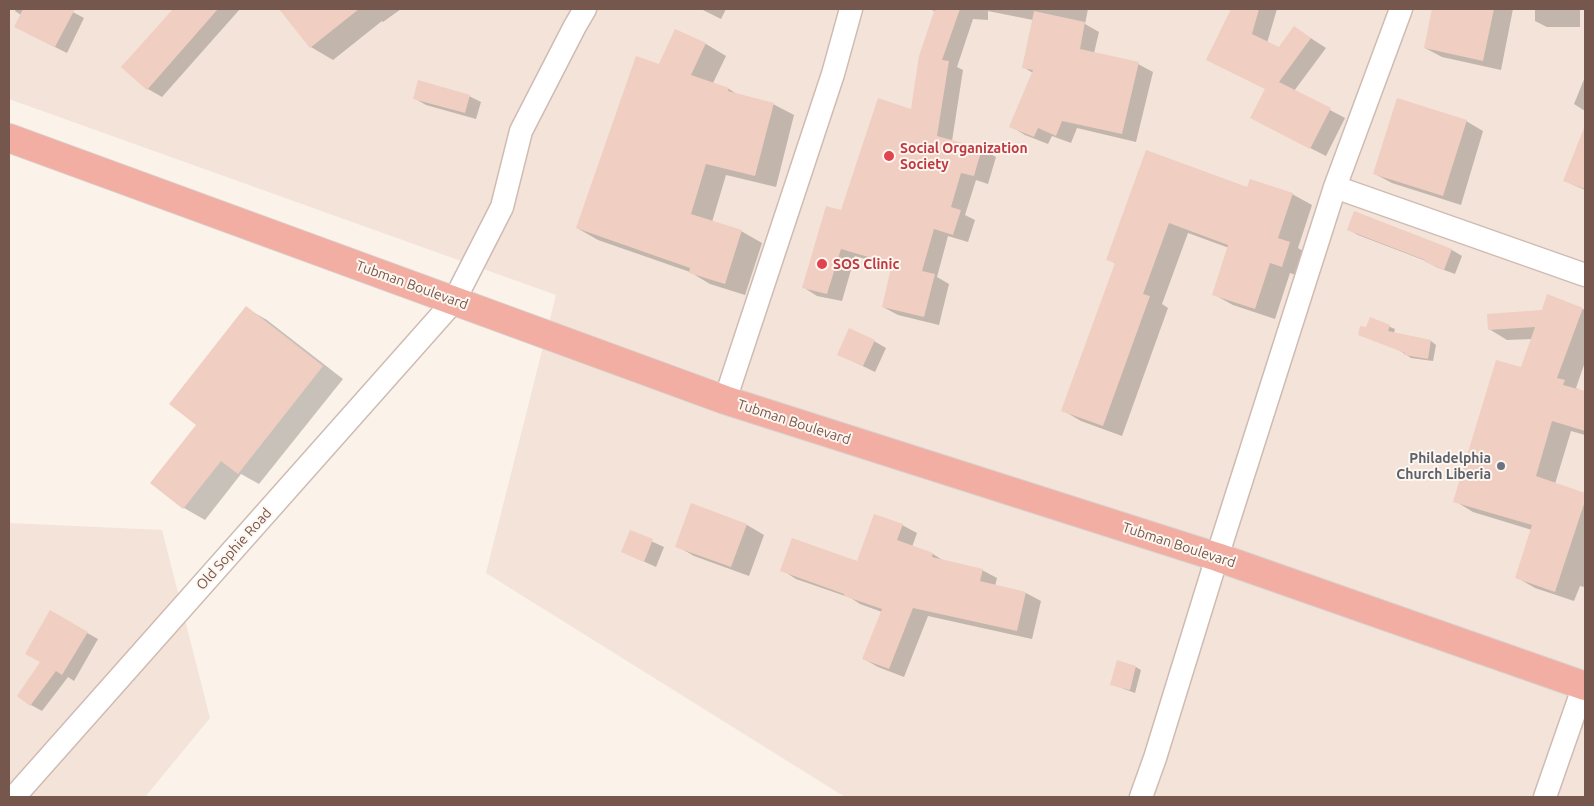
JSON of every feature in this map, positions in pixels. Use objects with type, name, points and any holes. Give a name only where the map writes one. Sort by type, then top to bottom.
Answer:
[{"type":"highway","name":"Tubman Boulevard","points":[[9,138],[725,400],[1217,557],[1585,686]]},
{"type":"street","name":"Old Sophie Road","points":[[14,797],[454,301],[502,207],[521,131],[585,9]]},
{"type":"street","points":[[725,400],[830,83],[851,9]]},
{"type":"street","points":[[1141,797],[1155,758],[1335,187],[1401,9]]},
{"type":"street","points":[[1335,187],[1585,275]]},
{"type":"street","points":[[1546,797],[1585,686]]},
{"type":"shaded area","points":[[9,9],[1585,9],[1585,797],[845,797],[486,573],[556,295],[9,99]]},
{"type":"shaded area","points":[[9,523],[162,530],[210,718],[145,797],[9,797]]},
{"type":"building","points":[[23,9],[75,9],[55,47],[14,27]]},
{"type":"building","points":[[173,9],[218,9],[147,90],[121,67]]},
{"type":"building","points":[[279,9],[359,9],[310,48]]},
{"type":"building","points":[[935,9],[960,9],[942,60],[949,61],[937,136],[982,148],[974,176],[961,173],[951,207],[961,210],[953,235],[934,229],[922,271],[935,274],[924,317],[882,307],[892,264],[841,249],[827,294],[802,288],[826,206],[841,210],[878,98],[911,109],[919,56]]},
{"type":"building","points":[[1231,9],[1259,9],[1252,34],[1279,47],[1294,26],[1311,38],[1279,82],[1331,108],[1310,149],[1250,118],[1265,89],[1206,60]]},
{"type":"building","points":[[1432,9],[1494,9],[1483,61],[1424,48]]},
{"type":"building","points":[[1034,11],[1085,22],[1080,49],[1139,62],[1122,134],[1062,121],[1056,136],[1038,128],[1034,137],[1009,127],[1033,70],[1022,68]]},
{"type":"building","points":[[675,29],[706,43],[691,75],[729,88],[728,91],[774,103],[755,176],[706,164],[691,214],[742,230],[725,284],[689,273],[690,268],[576,228],[636,56],[659,64]]},
{"type":"building","points":[[418,80],[470,95],[465,113],[413,99]]},
{"type":"building","points":[[1397,98],[1467,120],[1443,196],[1373,174]]},
{"type":"building","points":[[1585,128],[1585,189],[1563,181]]},
{"type":"building","points":[[1146,150],[1247,187],[1250,179],[1293,193],[1278,238],[1290,242],[1282,267],[1270,263],[1255,309],[1212,295],[1228,245],[1169,223],[1143,294],[1150,296],[1103,426],[1061,411],[1115,263],[1106,260]]},
{"type":"building","points":[[1354,211],[1452,249],[1444,270],[1425,262],[1425,260],[1347,230]]},
{"type":"building","points":[[1547,294],[1583,308],[1557,378],[1565,380],[1563,385],[1585,391],[1585,431],[1552,421],[1536,476],[1585,493],[1585,501],[1555,592],[1515,578],[1532,525],[1453,502],[1496,360],[1521,367],[1535,327],[1488,330],[1487,314],[1542,310]]},
{"type":"building","points":[[246,306],[323,366],[238,474],[221,461],[183,509],[150,483],[196,425],[169,404]]},
{"type":"building","points":[[1370,317],[1390,325],[1388,331],[1431,340],[1428,359],[1404,355],[1405,353],[1358,335],[1360,326],[1366,327]]},
{"type":"building","points":[[849,328],[875,340],[863,366],[837,355]]},
{"type":"building","points":[[691,503],[747,524],[731,567],[675,547]]},
{"type":"building","points":[[874,514],[903,524],[897,540],[933,553],[932,557],[983,569],[980,581],[1026,592],[1017,631],[913,608],[889,669],[862,659],[882,609],[780,571],[792,538],[857,561]]},
{"type":"building","points":[[630,530],[653,539],[644,562],[621,552]]},
{"type":"building","points":[[50,610],[88,632],[62,675],[56,671],[30,706],[17,696],[40,662],[25,654]]},
{"type":"building","points":[[1117,660],[1136,666],[1130,690],[1110,685]]},
{"type":"place","name":"Social Organization Society","points":[[889,156]]},
{"type":"place","name":"SOS Clinic","points":[[822,264]]},
{"type":"place","name":"Philadelphia Church Liberia","points":[[1501,466]]}]
